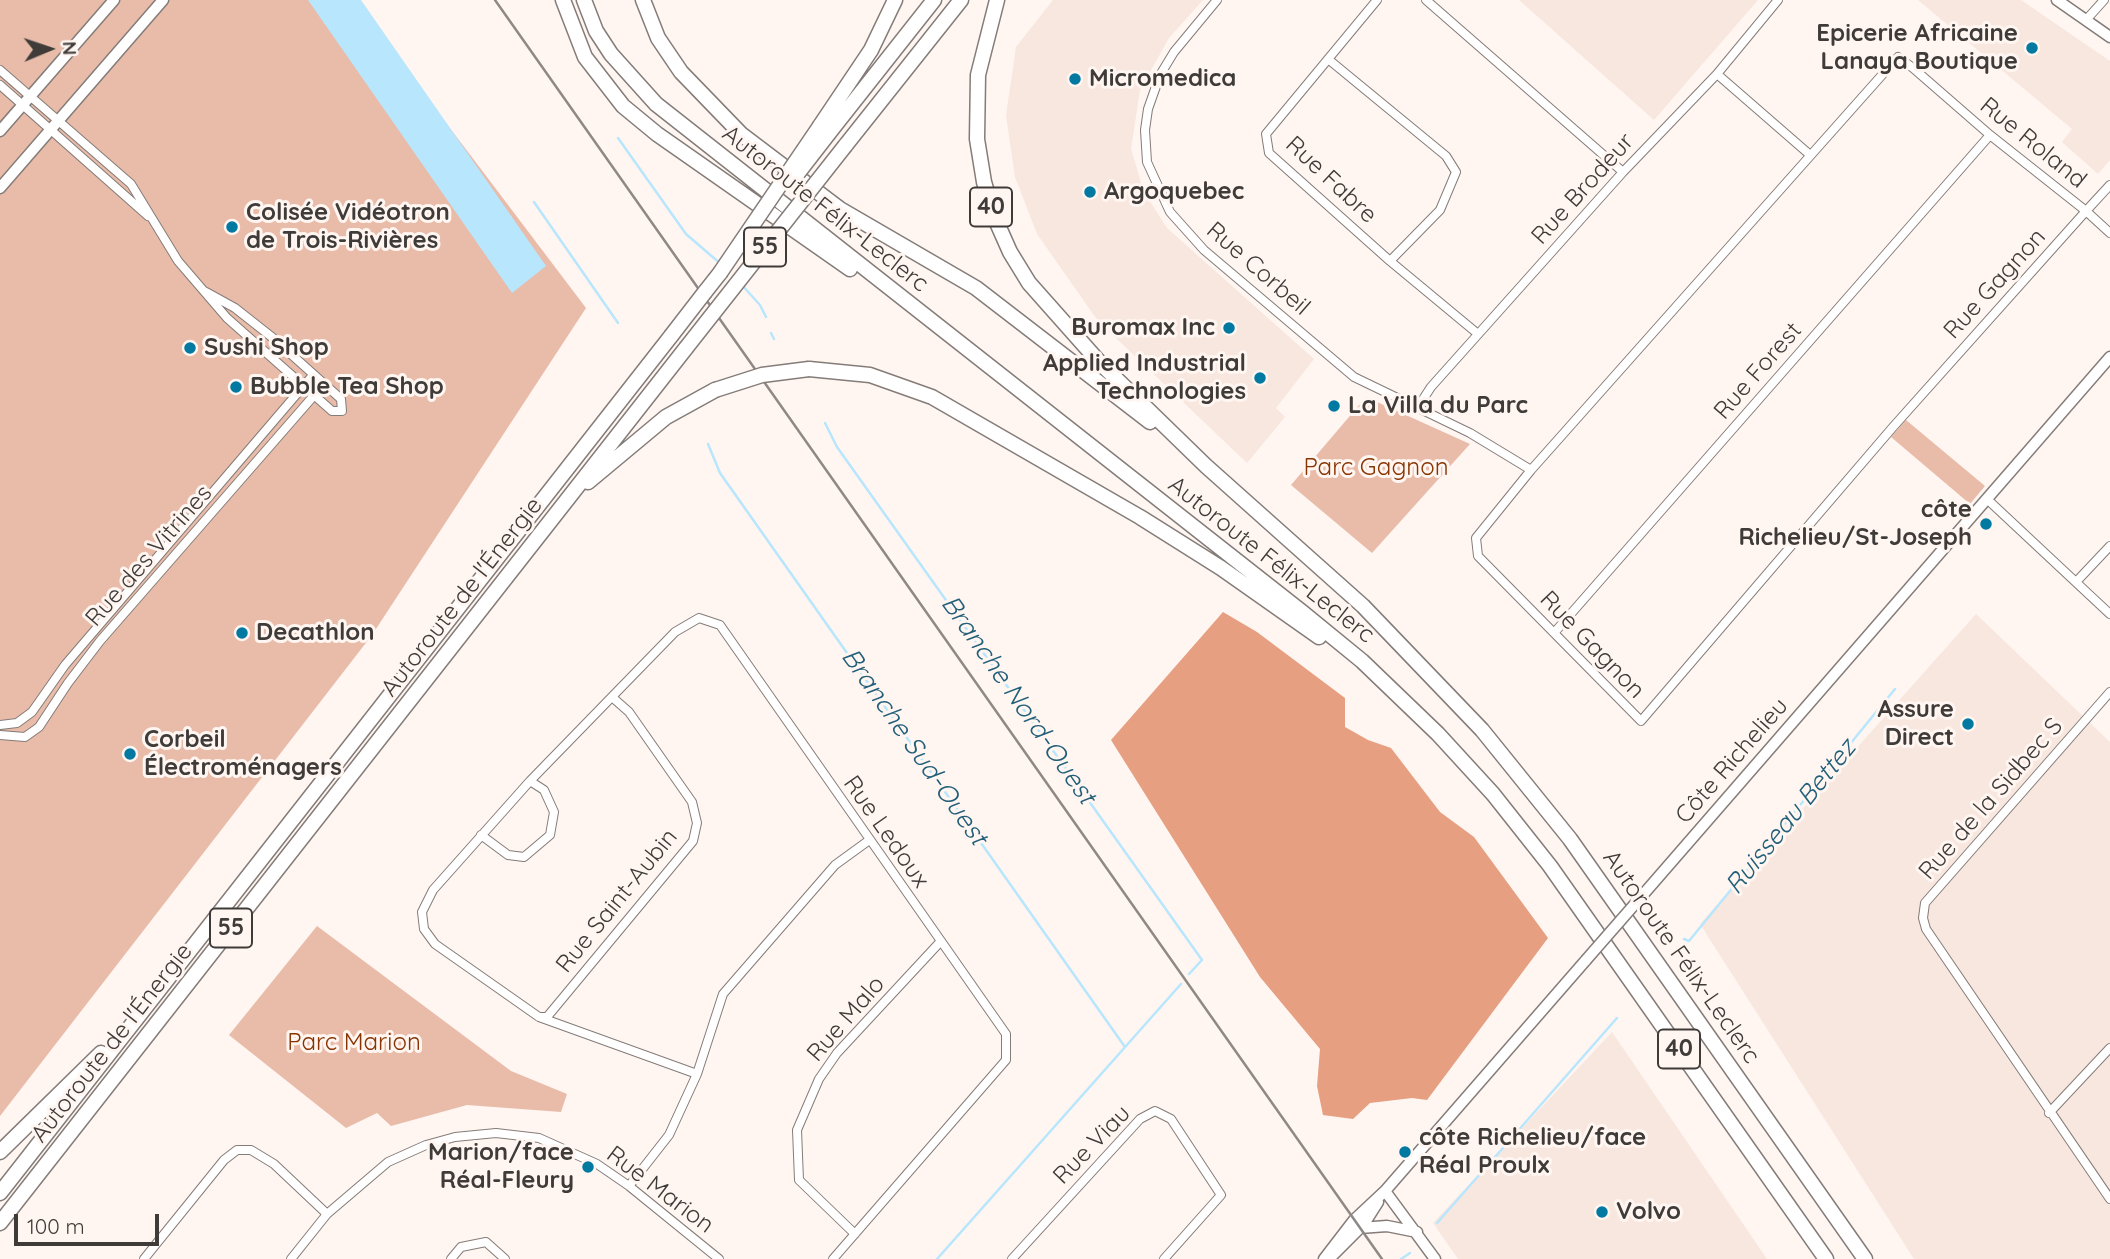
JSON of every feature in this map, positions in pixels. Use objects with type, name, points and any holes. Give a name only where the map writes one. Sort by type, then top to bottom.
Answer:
[{"type":"highway","points":[[562,0],[573,33],[589,65],[631,113],[1035,403]]},
{"type":"highway","name":"Autoroute Félix-Leclerc","points":[[584,0],[596,31],[611,54],[656,104],[1303,612],[1386,683],[1449,745],[1531,841],[1826,1259]]},
{"type":"highway","points":[[643,0],[654,30],[681,72],[715,110],[747,138],[839,209],[976,288],[1206,466]]},
{"type":"highway","points":[[824,130],[871,50],[895,0]]},
{"type":"highway","points":[[824,130],[934,0]]},
{"type":"highway","name":"Autoroute de l'Énergie","points":[[0,1223],[961,0]]},
{"type":"highway","name":"Autoroute Félix-Leclerc","points":[[997,0],[980,64],[976,118],[984,182],[1006,245],[1029,283],[1060,322],[1206,466],[1388,630],[1512,765],[1585,860],[1865,1259]]},
{"type":"highway","name":"Autoroute de l'Énergie","points":[[0,1193],[720,273],[824,130]]},
{"type":"highway","points":[[568,498],[666,417],[715,390],[768,373],[809,369],[844,370],[879,377],[943,403],[1212,563],[1386,683]]},
{"type":"highway","points":[[0,1152],[56,1094],[131,1026]]},
{"type":"street","points":[[0,131],[114,0]]},
{"type":"street","points":[[0,188],[163,0]]},
{"type":"street","name":"Rue Corbeil","points":[[1217,0],[1174,52],[1153,93],[1145,126],[1145,145],[1156,187],[1170,212],[1191,237],[1336,363],[1362,382],[1498,448],[1531,470]]},
{"type":"street","name":"Rue Fabre","points":[[1377,0],[1266,134],[1269,153],[1390,261],[1478,334]]},
{"type":"street","points":[[1426,0],[1622,172]]},
{"type":"street","name":"Rue Brodeur","points":[[1418,407],[1431,387],[1622,172],[1717,74],[1778,0]]},
{"type":"street","points":[[2057,0],[2110,37]]},
{"type":"street","points":[[2086,20],[2104,0]]},
{"type":"street","name":"Rue Roland","points":[[1898,57],[2110,233]]},
{"type":"street","name":"Rue Gagnon","points":[[1898,57],[1531,470],[1476,538],[1478,556],[1641,721],[1893,427],[2110,185]]},
{"type":"street","points":[[1328,59],[1446,156],[1456,172],[1440,210],[1390,261]]},
{"type":"street","points":[[0,70],[26,100],[36,118],[156,223]]},
{"type":"street","points":[[1717,74],[1809,154]]},
{"type":"street","points":[[0,85],[46,109],[131,184],[181,265],[227,318],[334,412],[342,411],[341,400],[324,384],[245,316],[206,292]]},
{"type":"street","name":"Rue Forest","points":[[1554,632],[1990,135]]},
{"type":"street","name":"Côte Richelieu","points":[[1326,1259],[1354,1220],[1385,1191],[2110,357]]},
{"type":"street","name":"Rue des Vitrines","points":[[0,725],[20,722],[32,712],[65,665],[313,375]]},
{"type":"street","name":"Rue des Vitrines","points":[[0,735],[27,737],[39,727],[73,676],[104,637],[324,384]]},
{"type":"street","points":[[1988,500],[2110,614]]},
{"type":"street","points":[[2076,582],[2110,546]]},
{"type":"street","name":"Rue Ledoux","points":[[697,1074],[539,1017],[435,944],[424,929],[422,912],[433,890],[530,782],[675,632],[699,618],[720,625],[868,841],[1006,1034],[1006,1059],[834,1259]]},
{"type":"street","name":"Rue de la Sidbec S","points":[[2110,692],[1925,903],[1926,929],[2110,1199]]},
{"type":"street","name":"Rue Saint-Aubin","points":[[539,1017],[547,1017],[693,841],[697,822],[692,802],[629,712],[612,697]]},
{"type":"street","points":[[481,835],[508,855],[524,857],[550,835],[554,812],[544,790],[530,782]]},
{"type":"street","points":[[629,1185],[668,1135],[697,1074],[723,994],[835,865],[868,841]]},
{"type":"street","name":"Rue Malo","points":[[855,1234],[799,1180],[797,1130],[818,1079],[837,1053],[941,941]]},
{"type":"street","points":[[2049,1113],[2110,1048]]},
{"type":"street","name":"Rue Viau","points":[[1012,1259],[1140,1119],[1155,1111],[1171,1119],[1221,1195],[1164,1259]]},
{"type":"street","name":"Rue Marion","points":[[291,1259],[327,1214],[388,1162],[426,1144],[468,1136],[519,1134],[539,1138],[570,1150],[629,1185],[719,1259]]},
{"type":"street","points":[[144,1259],[224,1160],[237,1150],[251,1150],[274,1164],[327,1214]]},
{"type":"street","points":[[1385,1191],[1435,1259]]},
{"type":"street","name":"Côte Richelieu","points":[[1326,1259],[1360,1228],[1385,1191]]},
{"type":"street","points":[[1360,1228],[1387,1226],[1417,1233]]},
{"type":"street","points":[[451,1259],[461,1247],[486,1242],[505,1259]]},
{"type":"shaded area","points":[[1053,0],[1203,0],[1169,38],[1140,90],[1131,149],[1144,192],[1167,228],[1314,359],[1276,408],[1285,417],[1247,463],[1098,321],[1037,234],[1015,177],[1006,115],[1016,47]]},
{"type":"shaded area","points":[[1519,0],[1758,0],[1654,120]]},
{"type":"shaded area","points":[[1918,0],[2021,0],[2110,61],[2110,160],[2098,174],[2062,142],[2072,129]]},
{"type":"shaded area","points":[[1223,612],[1257,632],[1345,698],[1345,727],[1368,740],[1391,748],[1440,812],[1474,837],[1548,938],[1427,1100],[1412,1098],[1370,1103],[1353,1119],[1323,1115],[1317,1086],[1320,1049],[1260,977],[1111,740]]},
{"type":"shaded area","points":[[1976,614],[2110,742],[2110,1259],[1914,1259],[1700,924]]},
{"type":"shaded area","points":[[1612,1032],[1767,1259],[1458,1259],[1433,1223]]},
{"type":"green space","points":[[0,0],[353,0],[586,308],[372,635],[0,1116]]},
{"type":"green space","name":"Parc Gagnon","points":[[1366,397],[1470,444],[1372,553],[1291,485]]},
{"type":"green space","points":[[1906,420],[1985,486],[1970,504],[1891,437]]},
{"type":"green space","name":"Parc Marion","points":[[317,926],[511,1071],[567,1094],[561,1112],[467,1105],[391,1126],[377,1113],[346,1128],[229,1035]]},
{"type":"water","points":[[308,0],[361,0],[546,266],[512,293]]},
{"type":"waterway","name":"Branche Nord-Ouest","points":[[618,138],[686,234],[722,265]]},
{"type":"waterway","name":"Branche Sud-Ouest","points":[[534,202],[618,323]]},
{"type":"waterway","name":"Branche Nord-Ouest","points":[[741,284],[760,305],[766,317]]},
{"type":"waterway","name":"Branche Nord-Ouest","points":[[771,333],[774,339]]},
{"type":"waterway","name":"Branche Nord-Ouest","points":[[825,423],[837,447],[1202,960],[1189,974]]},
{"type":"waterway","name":"Branche Sud-Ouest","points":[[708,444],[720,473],[1125,1047]]},
{"type":"waterway","name":"Ruisseau Bettez","points":[[1684,939],[1689,941],[1895,689]]},
{"type":"waterway","points":[[937,1259],[1181,984]]},
{"type":"waterway","name":"Ruisseau Bettez","points":[[1437,1223],[1617,1018]]},
{"type":"waterway","name":"Ruisseau Bettez","points":[[1401,1259],[1410,1253]]},
{"type":"railway","points":[[495,0],[1382,1259]]},
{"type":"place","name":"Epicerie Africaine Lanaya Boutique","points":[[2032,48]]},
{"type":"place","name":"Micromedica","points":[[1075,79]]},
{"type":"place","name":"Argoquebec","points":[[1090,192]]},
{"type":"place","name":"Colisée Vidéotron de Trois-Rivières","points":[[232,227]]},
{"type":"place","name":"Buromax Inc","points":[[1229,328]]},
{"type":"place","name":"Sushi Shop","points":[[190,348]]},
{"type":"place","name":"Applied Industrial Technologies","points":[[1260,378]]},
{"type":"place","name":"Bubble Tea Shop","points":[[236,387]]},
{"type":"place","name":"La Villa du Parc","points":[[1334,406]]},
{"type":"place","name":"côte Richelieu/St-Joseph","points":[[1986,524]]},
{"type":"place","name":"Decathlon","points":[[242,633]]},
{"type":"place","name":"Assure Direct","points":[[1968,724]]},
{"type":"place","name":"Corbeil Électroménagers","points":[[130,754]]},
{"type":"place","name":"côte Richelieu/face Réal Proulx","points":[[1405,1152]]},
{"type":"place","name":"Marion/face Réal-Fleury","points":[[588,1167]]},
{"type":"place","name":"Volvo","points":[[1602,1212]]}]
